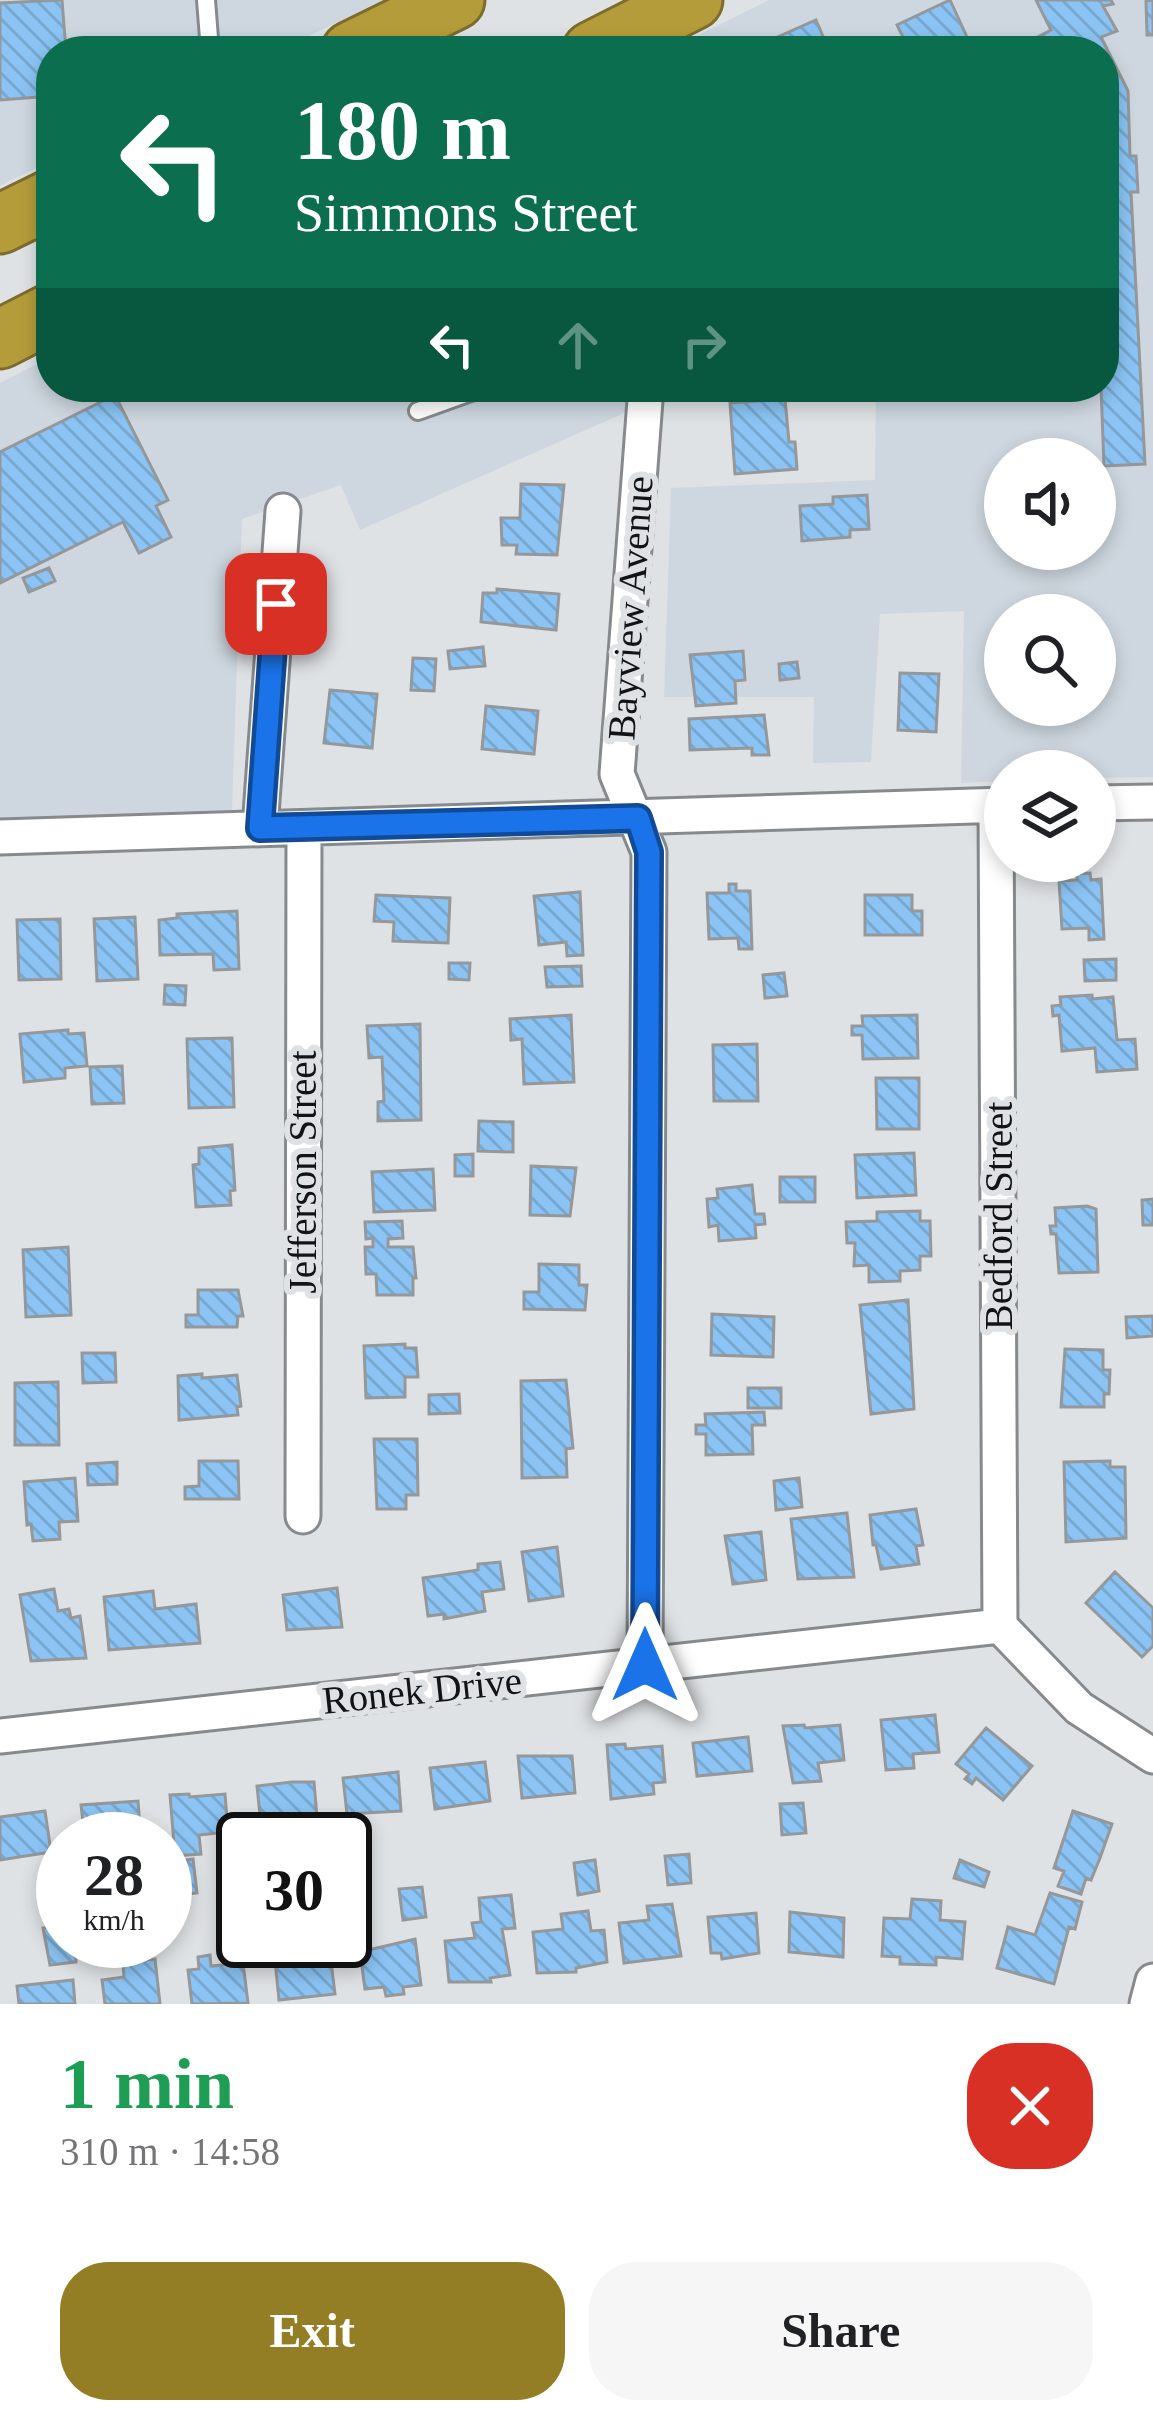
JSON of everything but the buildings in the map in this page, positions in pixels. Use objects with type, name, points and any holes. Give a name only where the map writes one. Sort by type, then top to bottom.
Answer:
[{"type":"highway","points":[[382,36],[455,0]]},
{"type":"highway","points":[[634,36],[679,20]]},
{"type":"highway","points":[[0,224],[36,206]]},
{"type":"highway","points":[[0,339],[36,321]]},
{"type":"street","name":"Bayview Avenue","points":[[645,402],[617,774],[649,852],[645,1665]]},
{"type":"street","points":[[260,828],[283,511]]},
{"type":"street","points":[[1116,803],[1153,802]]},
{"type":"street","points":[[0,837],[984,807]]},
{"type":"street","name":"Jefferson Street","points":[[303,1516],[304,828]]},
{"type":"street","name":"Bedford Street","points":[[1000,882],[1000,1626]]},
{"type":"street","points":[[1000,1626],[1079,1708],[1153,1756]]},
{"type":"street","name":"Ronek Drive","points":[[0,1736],[1000,1626]]},
{"type":"street","points":[[1147,2004],[1153,1981]]},
{"type":"lane","points":[[206,0],[210,36]]},
{"type":"lane","points":[[418,411],[443,402]]},
{"type":"shaded area","points":[[0,0],[383,0],[309,36],[36,36],[36,168],[0,186]]},
{"type":"shaded area","points":[[769,0],[1153,0],[1153,777],[1116,778],[1116,750],[984,750],[984,782],[961,783],[964,611],[880,614],[871,762],[813,763],[814,697],[664,697],[671,488],[875,480],[876,402],[1119,402],[1119,36],[696,36]]},
{"type":"shaded area","points":[[36,365],[36,402],[632,402],[631,410],[360,530],[341,485],[242,519],[232,810],[0,819],[0,383]]},
{"type":"route","points":[[276,604],[260,828],[638,818],[649,852],[645,1665]]}]
